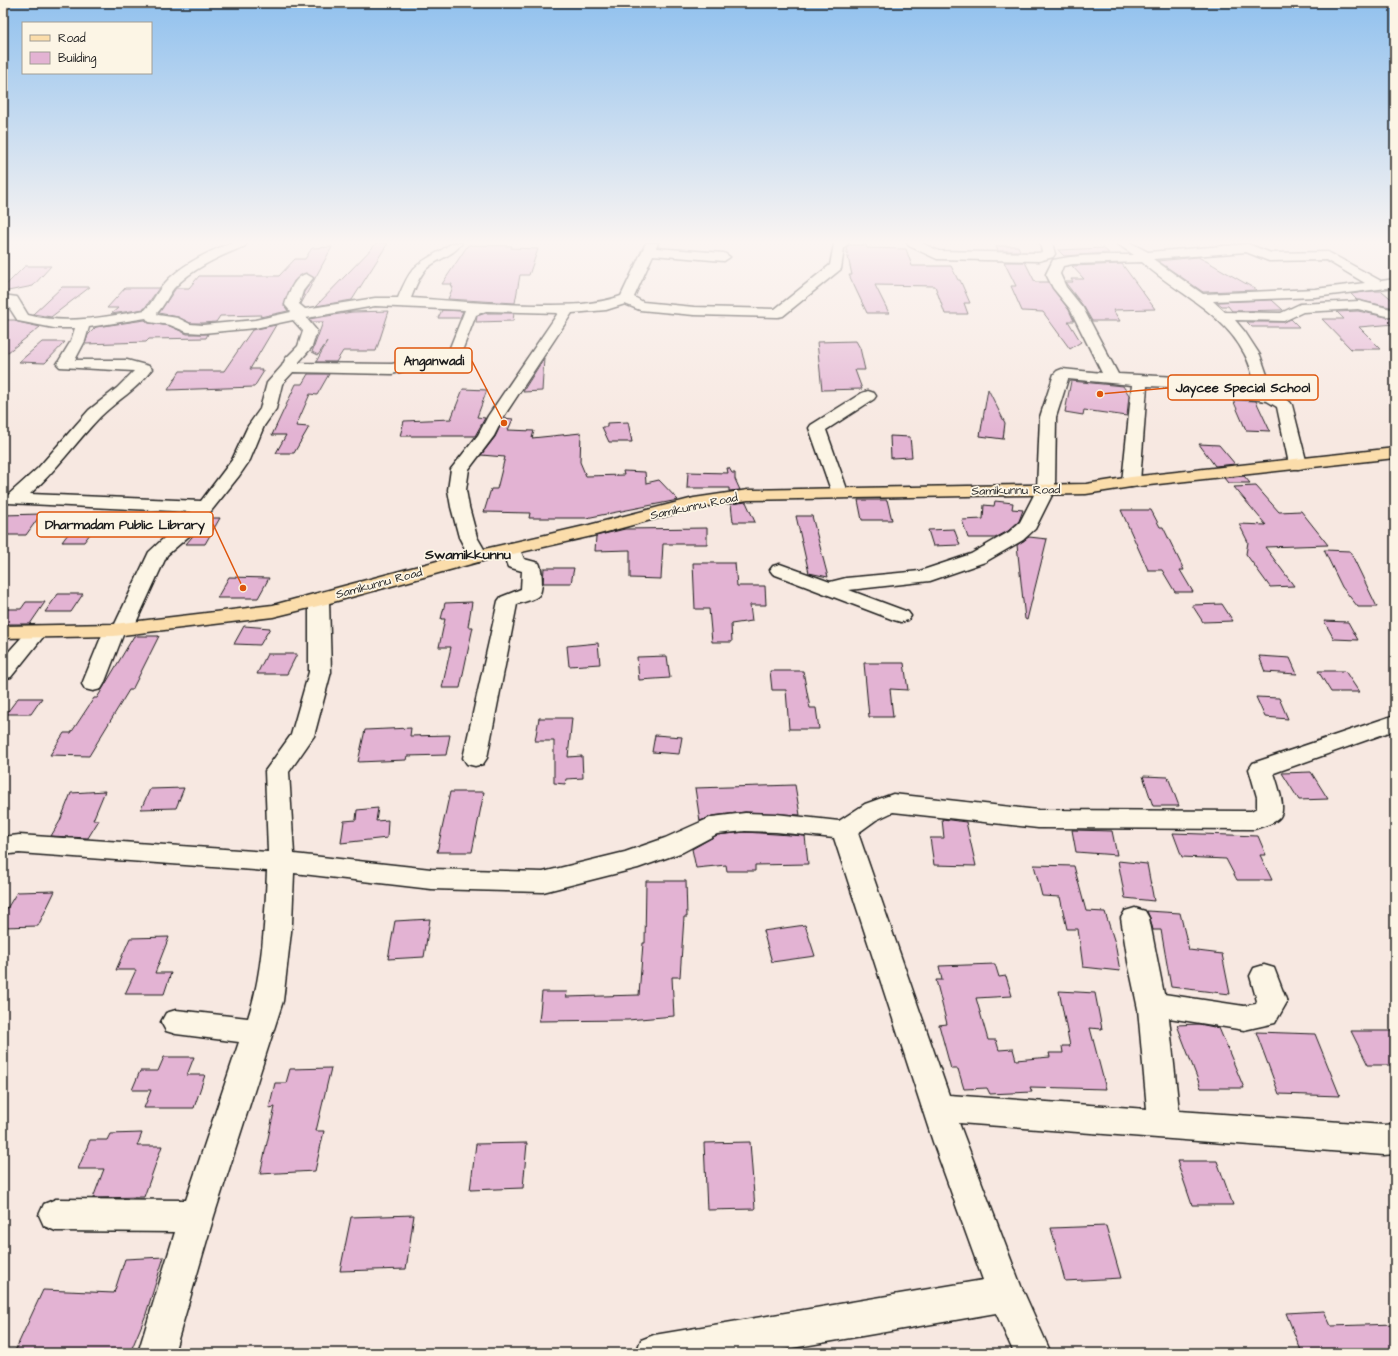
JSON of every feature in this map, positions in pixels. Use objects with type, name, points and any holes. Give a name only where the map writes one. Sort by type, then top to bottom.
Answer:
[{"type":"main road","name":"Samikunnu Road","points":[[3,632],[118,630],[273,610],[319,600],[478,556],[592,530],[694,503],[748,495],[839,492],[1086,489],[1131,482],[1395,453]]},
{"type":"street","points":[[16,306],[23,318],[28,320],[52,323],[83,324],[149,313],[157,306]]},
{"type":"street","points":[[93,684],[118,630],[159,552],[189,526],[206,507],[240,460],[256,426],[268,409],[275,384],[289,367],[291,361],[305,347],[310,331],[293,306]]},
{"type":"street","points":[[149,313],[154,319],[173,320],[187,328],[203,329],[255,324],[299,314],[348,306]]},
{"type":"street","points":[[473,306],[568,309],[602,306]]},
{"type":"street","points":[[643,306],[694,311],[778,313],[786,306]]},
{"type":"street","points":[[1075,306],[1112,378]]},
{"type":"street","points":[[1211,306],[1224,316],[1251,351],[1266,394],[1284,404],[1298,464]]},
{"type":"street","points":[[1224,316],[1284,316],[1300,308],[1342,306]]},
{"type":"street","points":[[1363,306],[1395,314]]},
{"type":"street","points":[[289,367],[392,369],[455,353],[470,312],[485,307]]},
{"type":"street","points":[[478,556],[468,537],[460,507],[457,490],[460,469],[486,436],[496,416],[568,309]]},
{"type":"street","points":[[9,498],[44,472],[94,413],[123,391],[144,368],[127,365],[65,364],[78,341],[83,324]]},
{"type":"street","points":[[829,589],[846,584],[924,577],[978,558],[1016,536],[1028,525],[1046,489],[1048,416],[1062,374],[1140,381],[1219,384],[1249,395],[1271,397]]},
{"type":"street","points":[[1131,482],[1140,381]]},
{"type":"street","points":[[839,492],[817,428],[868,396]]},
{"type":"street","points":[[9,498],[206,507]]},
{"type":"street","points":[[475,758],[508,601],[531,592],[532,567],[515,563],[511,549]]},
{"type":"street","points":[[780,570],[901,616]]},
{"type":"street","points":[[156,1353],[197,1216],[268,1001],[278,923],[281,862],[277,771],[302,736],[320,672],[319,600]]},
{"type":"street","points":[[3,672],[37,632]]},
{"type":"street","points":[[3,846],[19,844],[281,862],[430,879],[543,882],[629,861],[674,845],[712,826],[745,822],[776,823],[844,830],[862,817],[886,804],[893,803],[1038,819],[1254,820],[1270,813],[1269,797],[1261,769],[1395,722]]},
{"type":"street","points":[[844,830],[939,1108],[949,1142],[1006,1294],[1033,1353]]},
{"type":"street","points":[[1135,918],[1142,962],[1153,1009],[1164,1124]]},
{"type":"street","points":[[1153,1009],[1166,1006],[1244,1018],[1265,1014],[1272,1002],[1264,976]]},
{"type":"street","points":[[176,1022],[258,1032]]},
{"type":"street","points":[[939,1108],[1395,1139]]},
{"type":"street","points":[[56,1215],[197,1216]]},
{"type":"street","points":[[654,1353],[1006,1294]]},
{"type":"building","points":[[41,306],[65,306],[51,317],[33,314]]},
{"type":"building","points":[[109,306],[146,306],[144,309],[111,314],[118,308],[107,308]]},
{"type":"building","points":[[164,306],[285,306],[288,311],[260,317],[261,315],[220,316],[216,322],[203,323],[190,323],[178,317],[159,313]]},
{"type":"building","points":[[864,306],[886,306],[889,313],[867,313]]},
{"type":"building","points":[[942,306],[965,306],[968,314],[945,314]]},
{"type":"building","points":[[1020,306],[1066,306],[1074,321],[1068,321],[1081,342],[1070,349],[1043,312],[1022,311]]},
{"type":"building","points":[[1153,306],[1155,309],[1113,310],[1120,321],[1092,321],[1084,307]]},
{"type":"building","points":[[1228,306],[1279,306],[1283,310],[1232,311]]},
{"type":"building","points":[[442,310],[463,311],[460,318],[438,318]]},
{"type":"building","points":[[389,311],[376,351],[343,351],[336,362],[316,362],[327,342],[318,355],[312,352],[323,322],[311,322],[309,319],[352,312]]},
{"type":"building","points":[[1358,311],[1395,319],[1395,324],[1359,327],[1381,349],[1351,349],[1322,319],[1344,319],[1337,312]]},
{"type":"building","points":[[486,313],[514,313],[513,321],[476,322],[477,316]]},
{"type":"building","points":[[1291,319],[1299,327],[1252,327],[1247,322],[1284,322]]},
{"type":"building","points":[[3,320],[15,320],[40,327],[3,356]]},
{"type":"building","points":[[145,320],[149,323],[170,326],[187,334],[208,334],[206,338],[149,339],[146,342],[85,344],[88,335],[96,327]]},
{"type":"building","points":[[276,325],[250,369],[262,369],[261,371],[264,371],[254,387],[168,390],[180,371],[224,371],[252,330]]},
{"type":"building","points":[[856,341],[860,348],[865,370],[855,370],[862,389],[822,390],[817,342]]},
{"type":"building","points":[[42,342],[65,342],[45,363],[19,362]]},
{"type":"building","points":[[544,358],[542,391],[523,392],[525,388]]},
{"type":"building","points":[[308,374],[329,374],[317,395],[310,394],[296,426],[309,427],[294,453],[276,453],[286,435],[272,435],[296,384],[302,384]]},
{"type":"building","points":[[1071,381],[1123,386],[1129,395],[1127,416],[1084,410],[1083,415],[1065,412]]},
{"type":"building","points":[[463,389],[487,390],[477,417],[485,418],[475,436],[400,436],[404,421],[451,419]]},
{"type":"building","points":[[988,389],[1005,423],[1003,439],[980,436]]},
{"type":"building","points":[[1233,400],[1256,401],[1270,431],[1246,430]]},
{"type":"building","points":[[504,418],[513,419],[508,430],[534,431],[532,438],[581,433],[580,462],[586,476],[624,475],[623,471],[645,472],[646,483],[659,480],[678,500],[586,518],[529,518],[530,513],[484,512],[491,489],[497,489],[505,457],[481,455],[495,437]]},
{"type":"building","points":[[628,422],[632,442],[609,442],[602,427],[607,427],[607,423]]},
{"type":"building","points":[[890,436],[910,437],[912,457],[891,458]]},
{"type":"building","points":[[1199,444],[1219,445],[1235,464],[1215,466]]},
{"type":"building","points":[[727,468],[729,468],[732,473],[735,473],[735,479],[740,490],[729,491],[729,488],[687,488],[688,472],[728,473]]},
{"type":"building","points":[[1244,476],[1250,483],[1228,483],[1224,478]]},
{"type":"building","points":[[1256,486],[1279,512],[1301,511],[1328,545],[1265,547],[1294,586],[1270,587],[1246,554],[1248,542],[1239,524],[1266,525],[1234,487]]},
{"type":"building","points":[[858,500],[887,500],[892,520],[862,520]]},
{"type":"building","points":[[995,501],[1013,503],[1012,509],[1023,510],[1019,521],[1008,531],[995,538],[968,538],[962,520],[983,519],[984,505],[994,506]]},
{"type":"building","points":[[746,502],[755,522],[733,522],[731,504]]},
{"type":"building","points":[[1121,510],[1151,510],[1160,527],[1163,527],[1184,570],[1180,570],[1193,592],[1175,592],[1162,570],[1148,570]]},
{"type":"building","points":[[41,514],[26,535],[3,535],[3,515]]},
{"type":"building","points":[[796,516],[812,516],[828,577],[809,573]]},
{"type":"building","points":[[208,518],[220,518],[205,544],[186,544]]},
{"type":"building","points":[[74,526],[96,526],[84,542],[62,542]]},
{"type":"building","points":[[707,528],[707,544],[663,544],[661,579],[630,578],[630,550],[595,551],[596,536],[625,529]]},
{"type":"building","points":[[954,529],[960,545],[933,546],[928,530]]},
{"type":"building","points":[[1029,537],[1047,539],[1027,620],[1025,619],[1017,545]]},
{"type":"building","points":[[1324,550],[1350,551],[1377,607],[1358,607],[1342,587]]},
{"type":"building","points":[[693,563],[735,563],[737,586],[765,586],[766,605],[750,605],[752,621],[731,624],[732,642],[712,642],[709,609],[695,609]]},
{"type":"building","points":[[544,568],[574,568],[571,583],[543,583]]},
{"type":"building","points":[[229,577],[269,578],[258,598],[217,598]]},
{"type":"building","points":[[58,594],[83,594],[71,612],[45,612]]},
{"type":"building","points":[[26,602],[45,602],[30,624],[3,624],[3,609],[21,609]]},
{"type":"building","points":[[472,602],[468,627],[473,627],[460,688],[442,688],[451,647],[439,647],[445,619],[441,619],[445,603]]},
{"type":"building","points":[[1222,604],[1233,621],[1203,622],[1192,605]]},
{"type":"building","points":[[1324,621],[1348,622],[1358,640],[1334,639]]},
{"type":"building","points":[[244,626],[270,628],[260,645],[234,644]]},
{"type":"building","points":[[134,636],[159,636],[132,690],[129,690],[89,756],[50,755],[64,733],[71,733],[94,698],[97,698]]},
{"type":"building","points":[[598,643],[600,664],[569,666],[567,646]]},
{"type":"building","points":[[267,654],[297,654],[287,674],[257,674]]},
{"type":"building","points":[[667,656],[670,678],[639,680],[637,657]]},
{"type":"building","points":[[1259,656],[1290,658],[1297,674],[1265,672]]},
{"type":"building","points":[[864,663],[904,663],[908,690],[890,689],[893,717],[869,717]]},
{"type":"building","points":[[770,671],[803,671],[810,708],[816,708],[819,729],[789,729],[786,690],[772,690]]},
{"type":"building","points":[[1318,671],[1345,671],[1359,692],[1331,692]]},
{"type":"building","points":[[1256,697],[1279,698],[1288,719],[1265,717]]},
{"type":"building","points":[[18,698],[42,698],[31,714],[6,714]]},
{"type":"building","points":[[539,718],[572,718],[568,757],[582,756],[583,778],[566,779],[565,784],[554,783],[554,741],[535,741]]},
{"type":"building","points":[[411,728],[410,736],[450,735],[446,755],[407,756],[406,760],[358,762],[365,730]]},
{"type":"building","points":[[655,735],[682,737],[679,754],[652,752]]},
{"type":"building","points":[[1311,772],[1328,799],[1299,800],[1282,773]]},
{"type":"building","points":[[1143,776],[1168,777],[1179,806],[1153,806]]},
{"type":"building","points":[[795,785],[800,815],[745,812],[712,816],[700,821],[695,788]]},
{"type":"building","points":[[184,788],[176,808],[141,809],[150,789]]},
{"type":"building","points":[[105,791],[93,820],[99,820],[88,838],[51,836],[60,821],[71,793]]},
{"type":"building","points":[[450,792],[484,792],[472,852],[437,852]]},
{"type":"building","points":[[378,808],[376,821],[388,820],[387,838],[341,843],[344,821],[356,820],[357,810]]},
{"type":"building","points":[[942,819],[966,822],[976,866],[934,865],[930,838],[944,838]]},
{"type":"building","points":[[1072,830],[1112,831],[1117,855],[1076,852]]},
{"type":"building","points":[[745,832],[805,836],[808,864],[755,865],[755,871],[727,871],[726,865],[696,868],[692,849],[717,835]]},
{"type":"building","points":[[1173,833],[1258,836],[1266,855],[1260,855],[1272,880],[1237,880],[1226,859],[1182,857]]},
{"type":"building","points":[[1118,861],[1147,864],[1154,901],[1125,898]]},
{"type":"building","points":[[1034,865],[1074,866],[1086,911],[1105,912],[1115,943],[1120,971],[1083,967],[1078,929],[1067,929],[1060,897],[1042,896]]},
{"type":"building","points":[[646,881],[686,881],[687,917],[684,917],[680,977],[672,977],[674,1016],[628,1020],[539,1021],[542,992],[567,992],[566,997],[639,995],[643,943],[645,943]]},
{"type":"building","points":[[55,891],[38,926],[3,927],[3,915],[17,892]]},
{"type":"building","points":[[1147,911],[1180,913],[1189,950],[1222,954],[1230,994],[1171,987],[1161,930],[1153,930]]},
{"type":"building","points":[[430,919],[424,957],[388,959],[395,921]]},
{"type":"building","points":[[805,925],[815,956],[772,962],[763,931]]},
{"type":"building","points":[[169,937],[155,973],[171,973],[164,994],[125,994],[136,970],[116,970],[130,938]]},
{"type":"building","points":[[995,964],[999,977],[1006,976],[1012,996],[976,998],[988,1040],[996,1040],[999,1050],[1013,1049],[1016,1060],[1050,1057],[1049,1053],[1063,1053],[1062,1046],[1070,1046],[1059,991],[1095,993],[1102,1029],[1090,1028],[1106,1089],[1030,1087],[1032,1092],[990,1094],[987,1088],[964,1089],[958,1069],[951,1069],[939,1025],[947,1024],[936,980],[942,980],[939,966]]},
{"type":"building","points":[[1199,1024],[1219,1028],[1244,1088],[1201,1088],[1177,1025]]},
{"type":"building","points":[[1351,1031],[1395,1031],[1395,1065],[1368,1065]]},
{"type":"building","points":[[1256,1032],[1315,1034],[1340,1096],[1279,1094]]},
{"type":"building","points":[[164,1057],[194,1057],[187,1075],[205,1075],[194,1108],[144,1108],[151,1090],[132,1090],[140,1071],[158,1071]]},
{"type":"building","points":[[331,1068],[316,1131],[324,1131],[315,1171],[260,1174],[275,1107],[269,1108],[275,1083],[286,1083],[290,1069]]},
{"type":"building","points":[[142,1133],[137,1146],[162,1146],[144,1197],[93,1198],[104,1169],[78,1169],[90,1140],[107,1140],[110,1134]]},
{"type":"building","points":[[750,1142],[755,1209],[707,1210],[704,1143]]},
{"type":"building","points":[[527,1143],[523,1188],[470,1190],[476,1144]]},
{"type":"building","points":[[1177,1161],[1217,1161],[1233,1205],[1192,1205]]},
{"type":"building","points":[[414,1215],[406,1269],[340,1271],[351,1217]]},
{"type":"building","points":[[1106,1226],[1121,1278],[1065,1281],[1051,1228]]},
{"type":"building","points":[[164,1257],[145,1317],[130,1353],[14,1353],[43,1290],[114,1293],[125,1259]]},
{"type":"building","points":[[1324,1311],[1331,1326],[1395,1324],[1395,1353],[1302,1353],[1286,1313]]},
{"type":"place","name":"Jaycee Special School","points":[[1100,394]]},
{"type":"place","name":"Anganwadi","points":[[504,423]]},
{"type":"place","name":"Dharmadam Public Library","points":[[243,588]]},
{"type":"district","name":"Swamikkunnu","points":[[468,554]]}]
